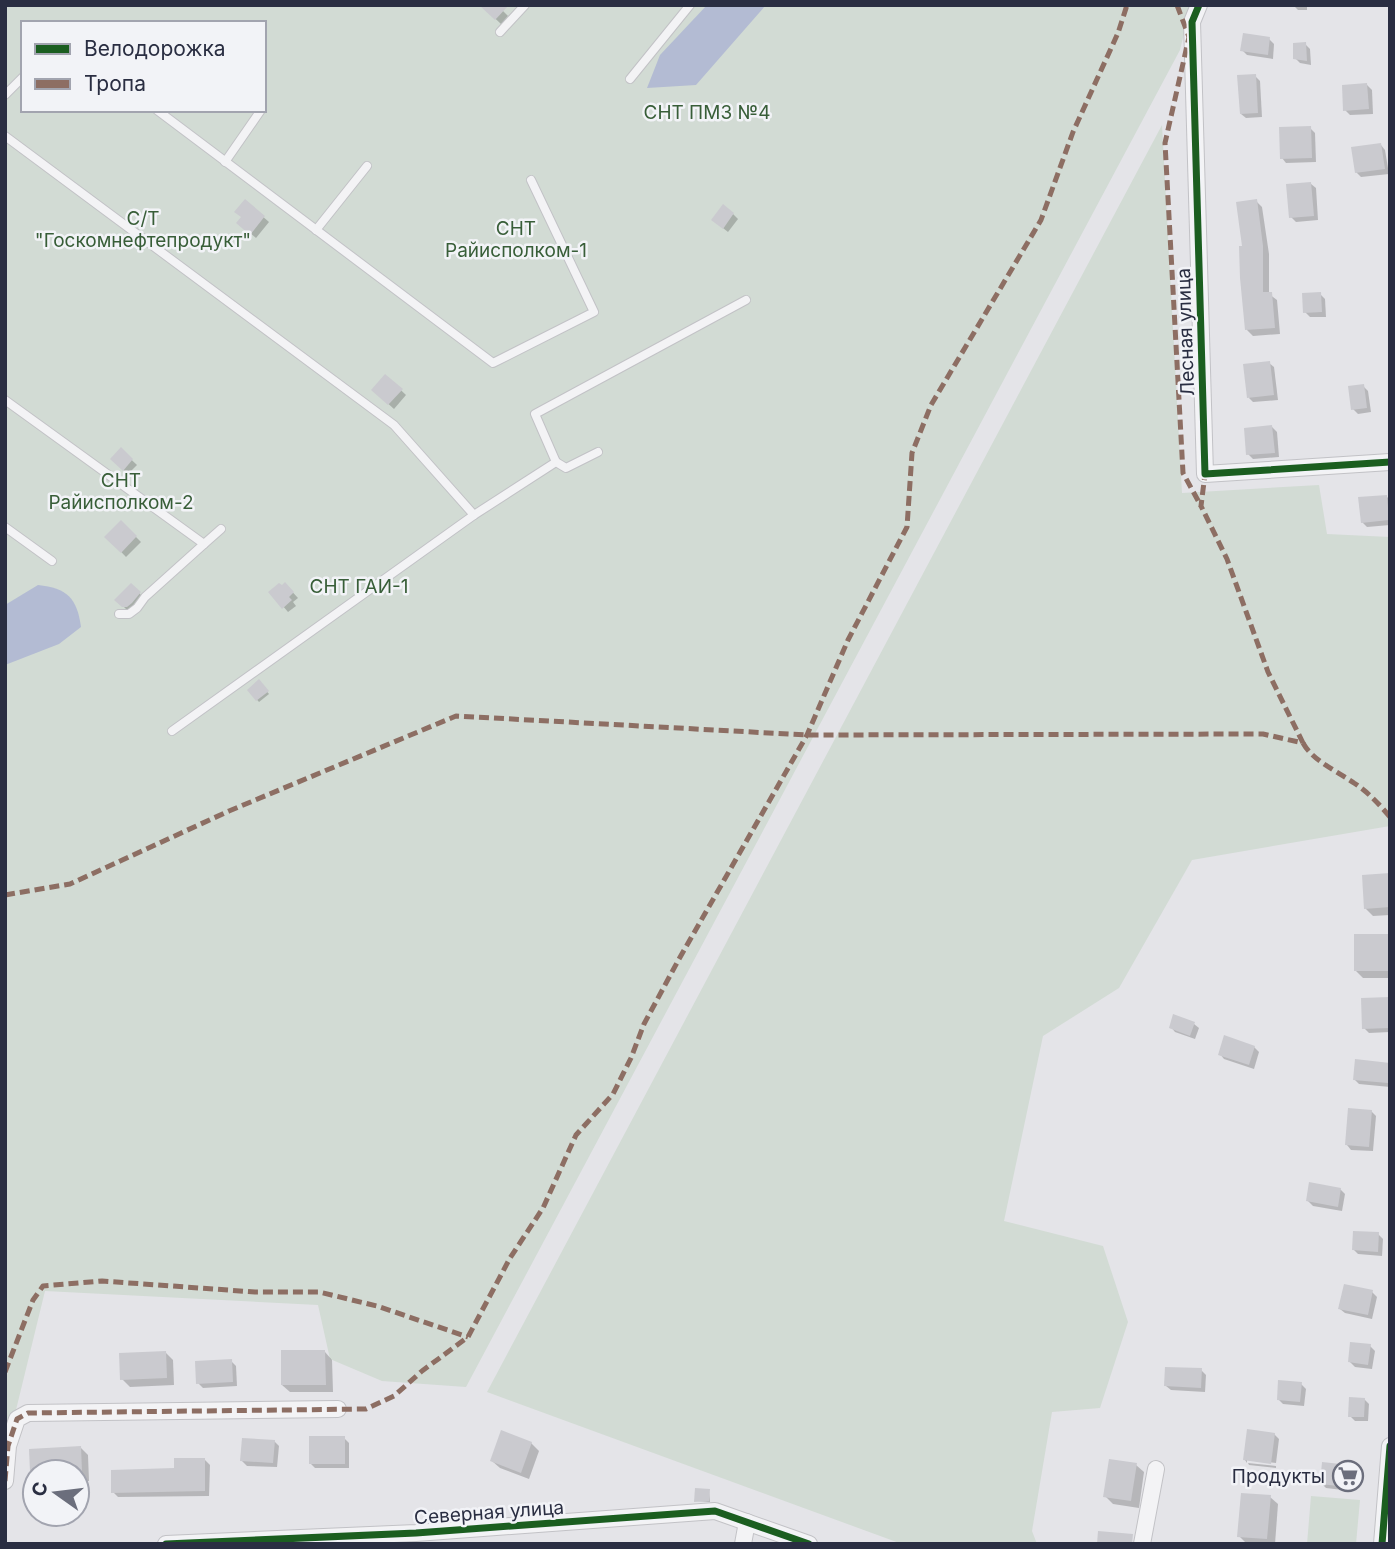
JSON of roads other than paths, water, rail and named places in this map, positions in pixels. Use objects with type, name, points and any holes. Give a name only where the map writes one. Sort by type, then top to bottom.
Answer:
[{"type":"street","name":"Лесная улица","points":[[1199,5],[1192,22],[1206,474],[1390,462]]},
{"type":"street","points":[[5,1481],[8,1447],[17,1419],[28,1413],[338,1409]]},
{"type":"street","points":[[1382,1544],[1390,1446]]},
{"type":"street","points":[[1142,1544],[1156,1469]]},
{"type":"street","name":"Северная улица","points":[[166,1544],[344,1540],[715,1511],[809,1544]]},
{"type":"street","points":[[743,1544],[747,1522]]},
{"type":"lane","points":[[500,32],[525,5]]},
{"type":"lane","points":[[630,79],[690,5]]},
{"type":"lane","points":[[5,95],[21,79]]},
{"type":"lane","points":[[160,112],[493,363],[594,312],[531,180]]},
{"type":"lane","points":[[225,162],[260,112]]},
{"type":"lane","points":[[5,136],[394,425],[474,515]]},
{"type":"lane","points":[[316,230],[367,166]]},
{"type":"lane","points":[[598,452],[566,468],[556,461],[535,414],[746,300]]},
{"type":"lane","points":[[5,400],[204,544]]},
{"type":"lane","points":[[172,731],[474,515],[556,461]]},
{"type":"lane","points":[[5,527],[52,561]]},
{"type":"lane","points":[[119,614],[129,614],[137,608],[145,597],[221,529]]},
{"type":"water","points":[[707,5],[766,5],[696,85],[647,88],[660,55]]},
{"type":"water","points":[[38,585],[48,586],[69,596],[77,609],[81,627],[59,644],[5,665],[5,605]]},
{"type":"place","name":"Продукты","points":[[1348,1476]]},
{"type":"park label","name":"СНТ ПМЗ №4","points":[[707,112]]},
{"type":"park label","name":"С/Т \"Госкомнефтепродукт\"","points":[[143,229]]},
{"type":"park label","name":"СНТ Райисполком-1","points":[[516,239]]},
{"type":"park label","name":"СНТ Райисполком-2","points":[[121,491]]},
{"type":"park label","name":"СНТ ГАИ-1","points":[[359,586]]}]
